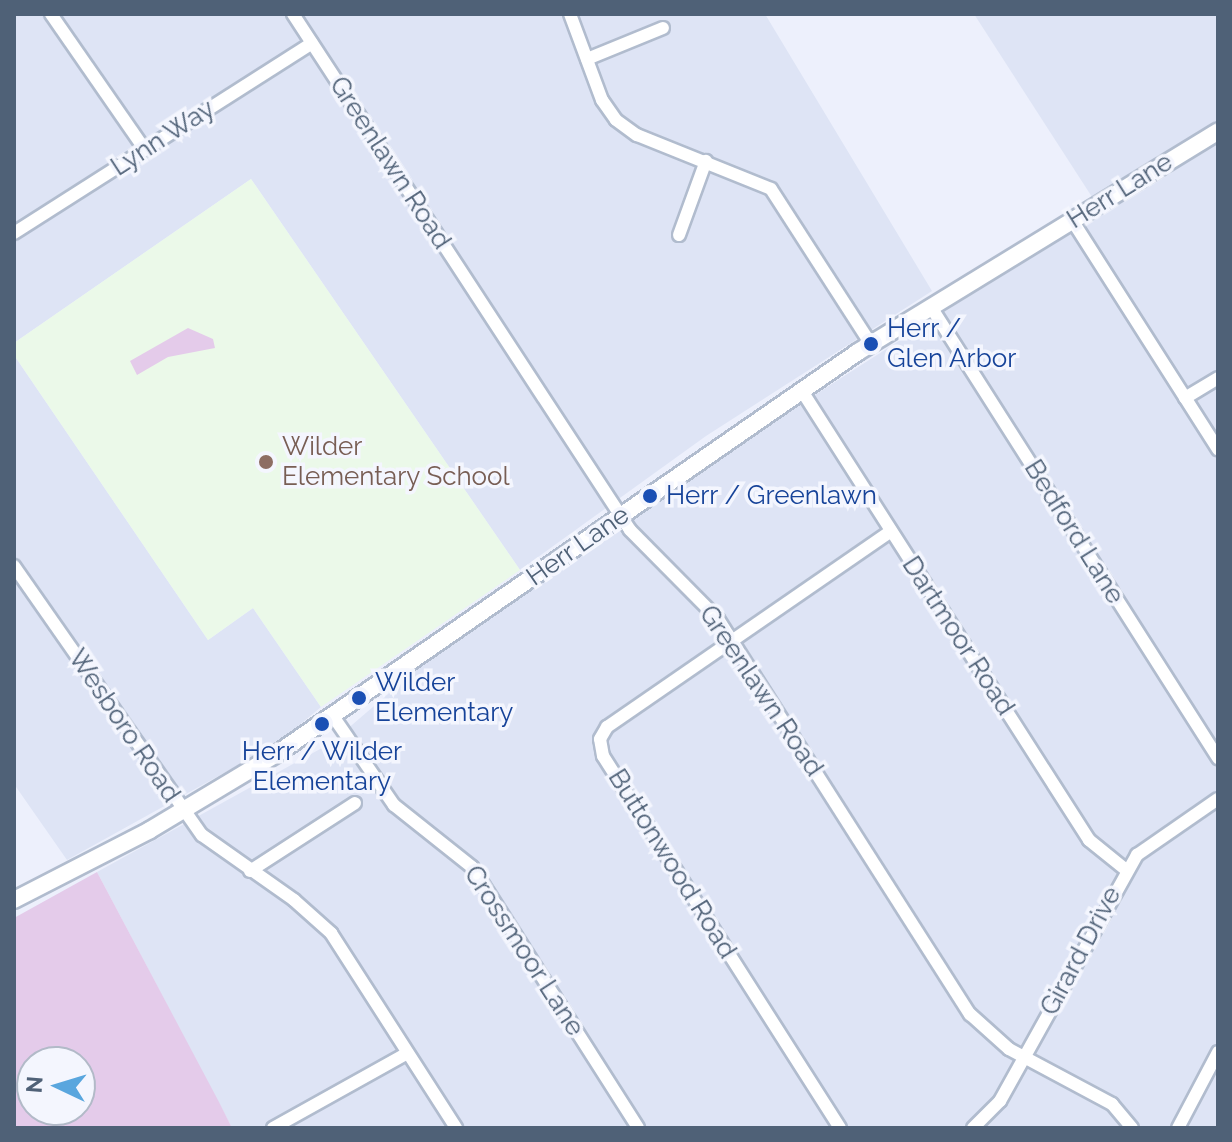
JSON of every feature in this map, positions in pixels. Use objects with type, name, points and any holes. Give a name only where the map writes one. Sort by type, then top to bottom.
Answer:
[{"type":"main road","name":"Herr Lane","points":[[14,900],[182,811],[333,716],[871,344],[1218,131]]},
{"type":"street","points":[[51,14],[145,150]]},
{"type":"street","name":"Greenlawn Road","points":[[293,14],[621,515],[645,549],[709,607],[970,1014],[1024,1057],[1112,1104],[1132,1128]]},
{"type":"street","points":[[570,14],[602,100],[622,126],[757,181],[777,195],[871,344]]},
{"type":"street","points":[[587,59],[663,28]]},
{"type":"street","name":"Lynn Way","points":[[15,231],[312,43]]},
{"type":"street","points":[[679,235],[706,161]]},
{"type":"street","points":[[1072,220],[1218,449]]},
{"type":"street","name":"Bedford Lane","points":[[931,307],[1218,758]]},
{"type":"street","points":[[1185,398],[1218,378]]},
{"type":"street","name":"Dartmoor Road","points":[[802,391],[1089,840],[1126,870]]},
{"type":"street","name":"Buttonwood Road","points":[[840,1128],[600,746],[607,727],[891,531]]},
{"type":"street","name":"Wesboro Road","points":[[14,566],[182,811],[202,835],[331,933],[456,1128]]},
{"type":"street","name":"Crossmoor Lane","points":[[333,716],[394,805],[472,867],[638,1128]]},
{"type":"street","name":"Girard Drive","points":[[973,1128],[1000,1101],[1126,870],[1150,842],[1218,799]]},
{"type":"street","points":[[250,871],[355,803]]},
{"type":"street","points":[[1178,1128],[1218,1052]]},
{"type":"street","points":[[273,1128],[408,1053]]},
{"type":"shaded area","points":[[14,14],[765,14],[932,291],[706,436],[520,570],[251,179],[14,343]]},
{"type":"shaded area","points":[[974,14],[1218,14],[1218,121],[1092,197]]},
{"type":"shaded area","points":[[1218,136],[1218,1128],[232,1128],[97,872],[331,743],[438,651],[743,441]]},
{"type":"shaded area","name":"Wilder Elementary School","points":[[251,179],[520,570],[321,707],[253,608],[208,640],[14,355],[14,343]]},
{"type":"shaded area","points":[[188,328],[213,339],[215,348],[168,357],[137,375],[130,361]]},
{"type":"shaded area","points":[[14,355],[208,640],[253,608],[321,707],[278,743],[67,860],[14,784]]},
{"type":"shaded area","points":[[97,872],[232,1128],[14,1128],[14,918]]},
{"type":"place","name":"Herr / Glen Arbor","points":[[871,344]]},
{"type":"place","name":"Wilder Elementary School","points":[[266,462]]},
{"type":"place","name":"Herr / Greenlawn","points":[[650,496]]},
{"type":"place","name":"Wilder Elementary","points":[[359,698]]},
{"type":"place","name":"Herr / Wilder Elementary","points":[[322,724]]}]
